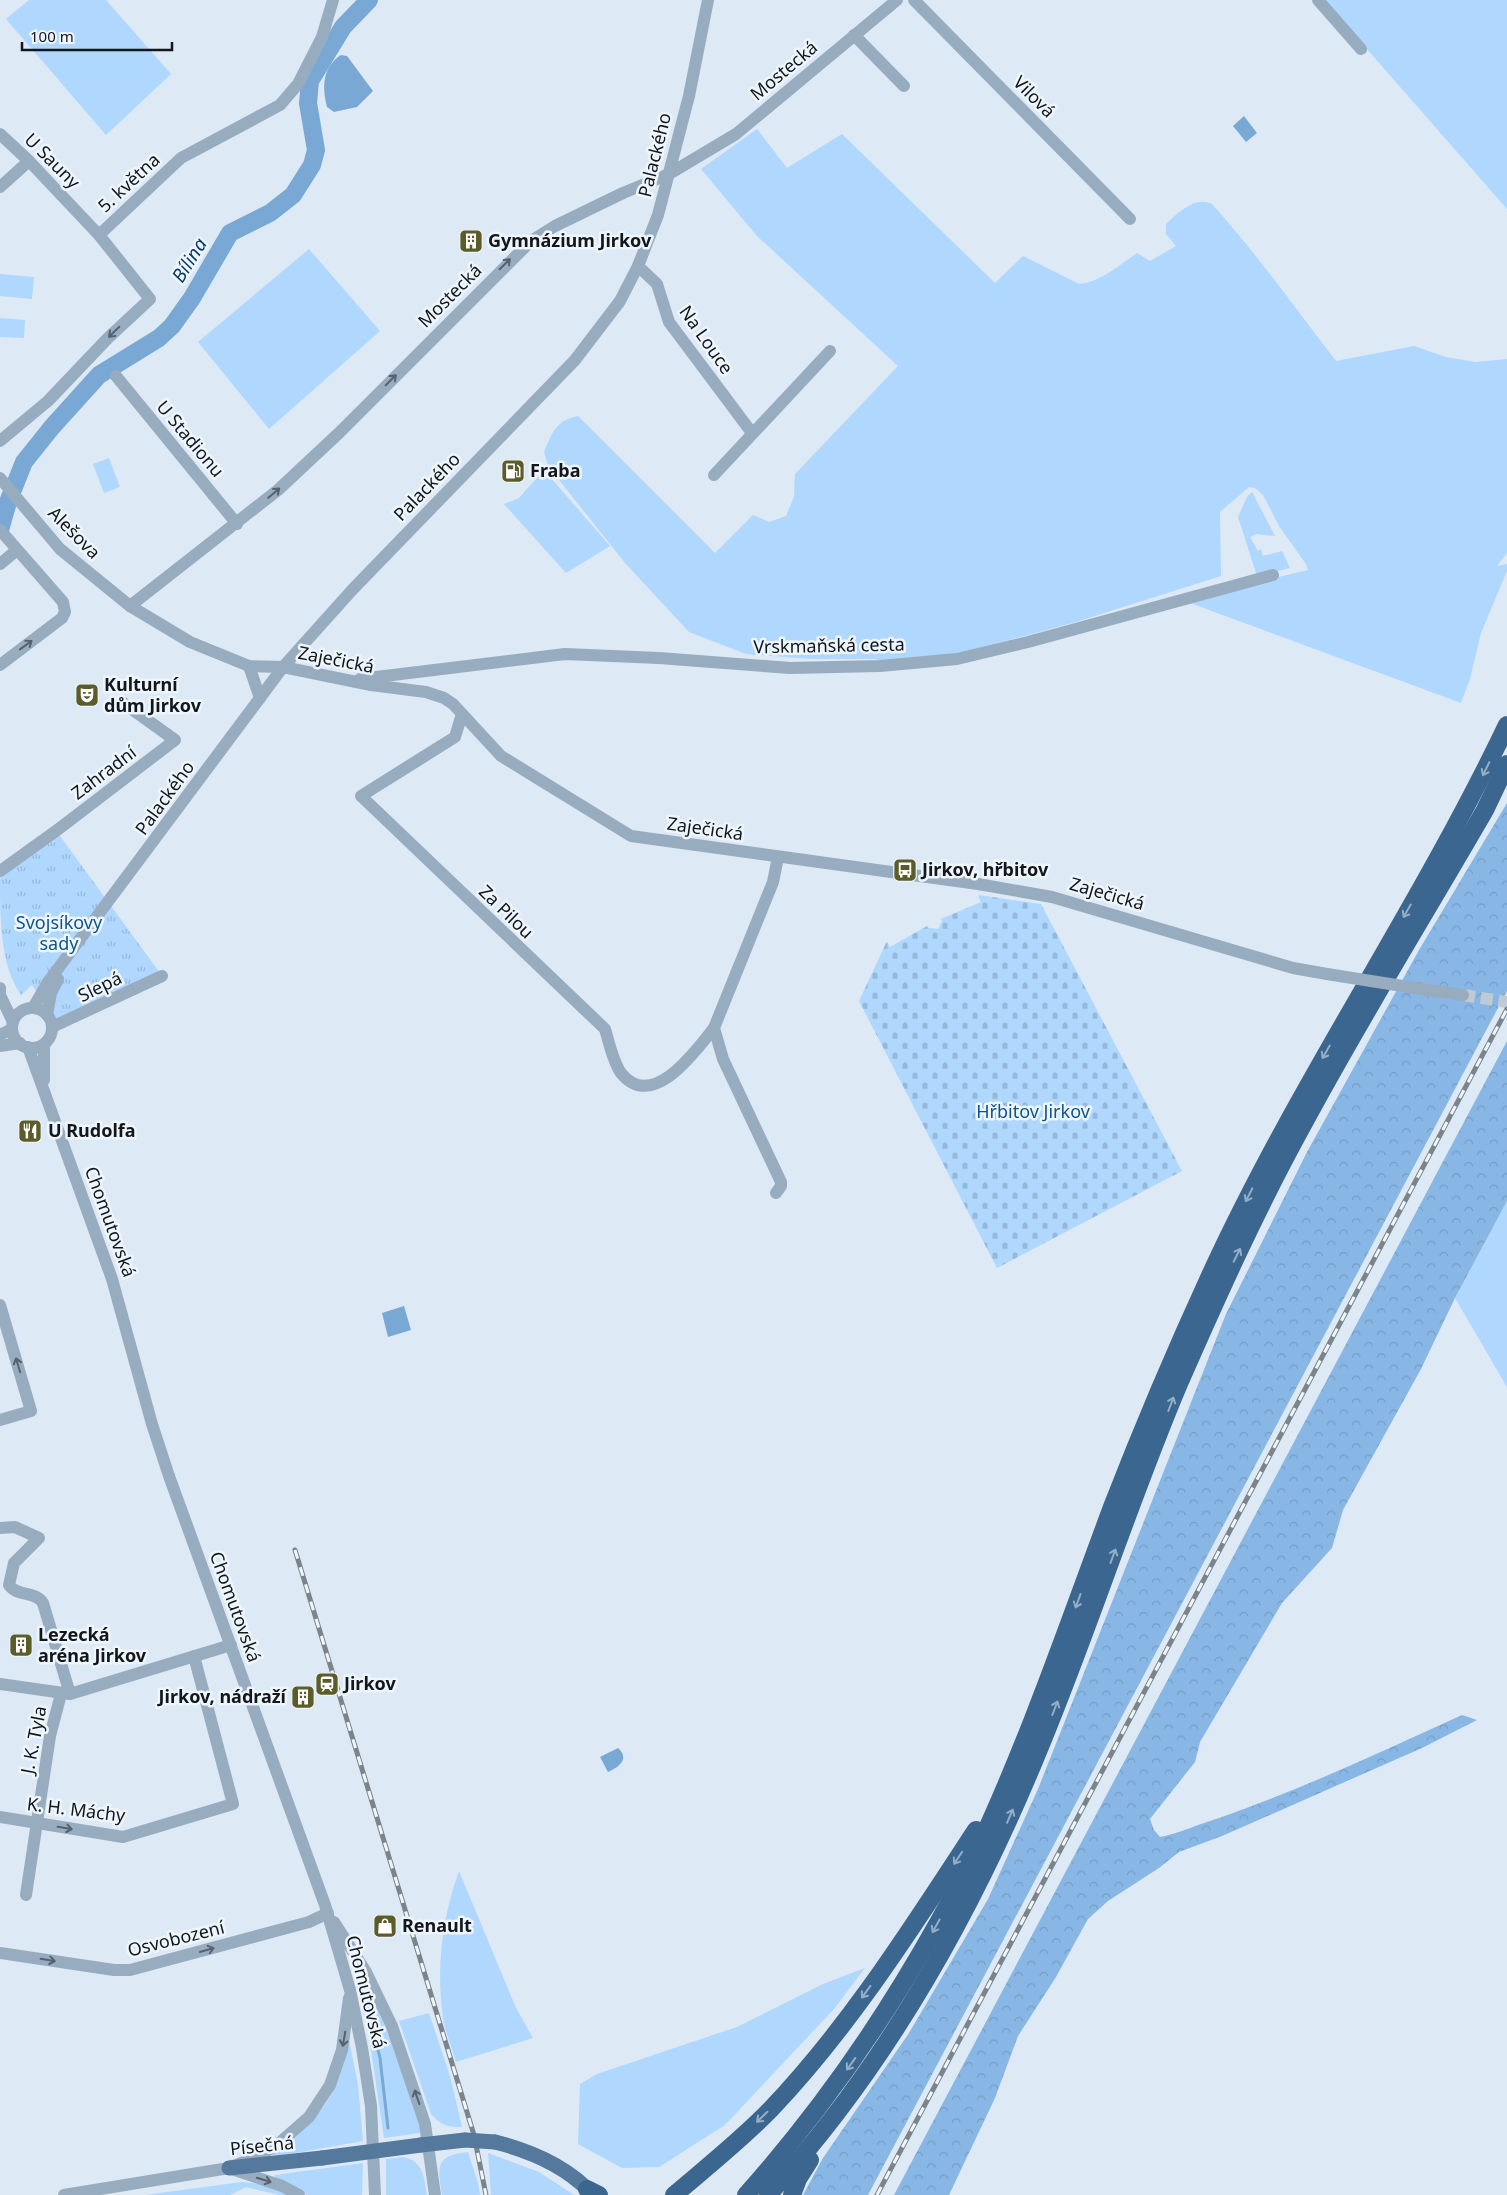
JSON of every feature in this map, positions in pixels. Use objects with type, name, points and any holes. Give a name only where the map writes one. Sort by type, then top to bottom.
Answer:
[{"type":"highway","points":[[746,2195],[820,2106],[854,2060],[919,1957],[973,1860],[1026,1740],[1113,1505],[1161,1386],[1214,1266],[1289,1117],[1470,803],[1507,725]]},
{"type":"highway","points":[[768,2195],[825,2128],[899,2022],[966,1907],[1001,1838],[1038,1753],[1177,1390],[1229,1273],[1303,1124],[1480,818],[1507,764]]},
{"type":"highway","points":[[674,2195],[731,2147],[771,2108],[843,2023],[978,1828],[1026,1740]]},
{"type":"highway","points":[[792,2195],[798,2179],[825,2128]]},
{"type":"main road","name":"Písečná","points":[[229,2168],[465,2140],[495,2142],[546,2161],[574,2177],[593,2193]]},
{"type":"street","name":"5. května","points":[[0,441],[48,401],[108,338],[150,299],[99,235],[181,158],[280,105],[298,84],[322,37],[333,0]]},
{"type":"street","name":"Palackého","points":[[28,1009],[73,952],[283,668],[348,595],[575,360],[620,301],[638,266],[658,215],[688,96],[708,0]]},
{"type":"street","name":"Mostecká","points":[[130,606],[278,490],[340,432],[531,241],[555,226],[623,193],[669,174],[736,134],[897,0]]},
{"type":"street","name":"Vilová","points":[[914,0],[1130,219]]},
{"type":"street","points":[[1318,0],[1361,50]]},
{"type":"street","points":[[854,35],[904,86]]},
{"type":"street","name":"U Sauny","points":[[0,134],[99,235]]},
{"type":"street","points":[[0,187],[29,162]]},
{"type":"street","name":"Na Louce","points":[[638,266],[657,284],[669,322],[752,433]]},
{"type":"street","points":[[714,475],[830,351]]},
{"type":"street","name":"U Stadionu","points":[[116,376],[237,524]]},
{"type":"street","name":"Alešova","points":[[0,478],[60,549],[130,606]]},
{"type":"street","points":[[0,665],[62,618],[64,612],[63,602],[2,533]]},
{"type":"street","points":[[0,564],[17,550]]},
{"type":"street","name":"Vrskmaňská cesta","points":[[345,681],[565,654],[658,658],[790,668],[880,666],[957,659],[1028,642],[1273,575]]},
{"type":"street","name":"Zaječická","points":[[130,606],[190,642],[249,666],[283,668],[345,681],[426,692],[444,698],[502,756],[631,836],[978,884],[1052,897],[1293,968],[1462,995]]},
{"type":"street","points":[[249,666],[260,698]]},
{"type":"street","name":"Zahradní","points":[[0,871],[56,831],[175,740],[122,702]]},
{"type":"street","name":"Za Pilou","points":[[462,714],[454,737],[361,796],[604,1029],[620,1071],[628,1079],[645,1087],[660,1083],[700,1047],[714,1028]]},
{"type":"street","points":[[776,1193],[781,1186],[781,1182],[722,1059],[714,1028],[774,882],[778,857]]},
{"type":"street","name":"Palackého","points":[[47,1015],[51,993],[73,952]]},
{"type":"street","name":"Slepá","points":[[52,1027],[162,976]]},
{"type":"street","name":"Chomutovská","points":[[0,989],[6,993],[11,1002],[47,1015]]},
{"type":"street","name":"Chomutovská","points":[[0,989],[0,995],[13,1026],[24,1045],[45,1095],[112,1280],[152,1424],[328,1914],[350,1990],[370,2097],[375,2195]]},
{"type":"street","points":[[0,1035],[13,1026],[28,1009]]},
{"type":"street","points":[[47,1015],[52,1027]]},
{"type":"street","name":"Chomutovská","points":[[45,1095],[44,1044],[51,1034],[52,1027]]},
{"type":"street","points":[[0,1046],[44,1044]]},
{"type":"street","points":[[0,1305],[32,1411],[0,1420]]},
{"type":"street","points":[[0,1528],[15,1527],[39,1538],[14,1563],[10,1585],[14,1591],[38,1597],[44,1603],[65,1694]]},
{"type":"street","points":[[0,1684],[65,1694],[231,1645]]},
{"type":"street","name":"K. H. Máchy","points":[[0,1817],[124,1837],[233,1804],[194,1656]]},
{"type":"street","name":"J. K. Tyla","points":[[26,1895],[50,1736],[65,1694]]},
{"type":"street","points":[[328,1914],[348,1941],[386,2011],[423,2116],[425,2145],[435,2195]]},
{"type":"street","name":"Osvobození","points":[[0,1953],[114,1970],[130,1970],[309,1922],[328,1914]]},
{"type":"street","points":[[229,2168],[258,2156],[277,2145],[298,2128],[318,2105],[330,2085],[339,2062],[350,1990]]},
{"type":"street","points":[[229,2168],[282,2186],[299,2195]]},
{"type":"street","name":"Písečná","points":[[64,2195],[229,2168]]},
{"type":"green space","points":[[29,0],[106,0],[171,74],[106,135],[6,19]]},
{"type":"green space","points":[[1324,0],[1507,0],[1507,209]]},
{"type":"green space","points":[[757,129],[787,168],[842,134],[995,283],[1023,256],[1079,284],[1102,277],[1137,253],[1150,261],[1176,246],[1166,234],[1166,224],[1193,204],[1206,202],[1212,204],[1245,242],[1336,361],[1414,346],[1446,357],[1475,362],[1507,359],[1507,553],[1497,566],[1507,564],[1507,571],[1481,633],[1470,679],[1461,703],[1182,600],[1308,570],[1306,564],[1279,526],[1263,495],[1255,488],[1249,487],[1220,512],[1221,576],[1076,622],[983,647],[945,656],[879,664],[876,659],[811,659],[746,654],[689,632],[625,563],[548,466],[544,452],[556,428],[565,421],[578,416],[715,553],[753,515],[769,522],[786,516],[794,497],[795,474],[898,366],[757,236],[701,169]]},
{"type":"green space","points":[[309,249],[380,331],[269,429],[198,342]]},
{"type":"green space","points":[[0,274],[34,277],[32,299],[0,296]]},
{"type":"green space","points":[[0,318],[25,320],[24,338],[0,337]]},
{"type":"green space","points":[[109,458],[120,487],[104,493],[93,464]]},
{"type":"green space","points":[[544,470],[610,546],[566,573],[504,504],[519,498]]},
{"type":"green space","points":[[1252,492],[1275,536],[1256,534],[1250,537],[1258,551],[1261,549],[1263,556],[1282,551],[1290,568],[1257,576],[1238,517],[1247,497]]},
{"type":"green space","points":[[1507,803],[1507,991],[868,2195],[803,2195],[823,2158],[909,2033],[988,1899],[1038,1789],[1226,1314],[1307,1152],[1419,950]]},
{"type":"green space","name":"Svojsíkovy sady","points":[[60,836],[160,973],[56,1023],[32,985],[21,995],[14,983],[5,955],[1,925],[0,878]]},
{"type":"green space","name":"Hřbitov Jirkov","points":[[978,895],[1041,904],[1182,1171],[997,1268],[859,1001],[887,941],[890,947],[927,926],[938,929],[942,921],[941,919],[981,902]]},
{"type":"green space","points":[[1507,1041],[1507,1201],[1455,1298],[1421,1369],[1343,1510],[1332,1548],[1282,1603],[1200,1742],[1195,1762],[1150,1819],[1154,1830],[1160,1837],[1172,1834],[1239,1811],[1304,1785],[1462,1715],[1477,1720],[1422,1748],[1222,1836],[1179,1852],[1159,1868],[1108,1901],[1088,1919],[1056,1977],[1018,2036],[995,2098],[949,2195],[894,2195]]},
{"type":"green space","points":[[1507,1201],[1507,1387],[1455,1298]]},
{"type":"green space","points":[[459,1871],[516,2008],[533,2038],[456,2062],[444,2023],[440,1980],[442,1943],[448,1907]]},
{"type":"green space","points":[[865,1968],[834,2009],[725,2125],[659,2167],[622,2168],[578,2144],[580,2084],[597,2074],[737,2027],[823,1984]]},
{"type":"green space","points":[[366,1986],[386,2024],[420,2133],[384,2138],[369,2036],[358,1990]]},
{"type":"green space","points":[[429,2013],[450,2076],[462,2127],[445,2125],[431,2114],[399,2021]]},
{"type":"green space","points":[[349,2040],[358,2085],[363,2141],[273,2157],[272,2153],[301,2130],[324,2107],[342,2070]]},
{"type":"green space","points":[[468,2152],[480,2195],[442,2195],[441,2164],[449,2156]]},
{"type":"green space","points":[[488,2153],[539,2172],[574,2195],[491,2195]]},
{"type":"green space","points":[[403,2157],[410,2159],[419,2166],[424,2177],[427,2195],[386,2195],[386,2159]]},
{"type":"green space","points":[[363,2163],[362,2195],[307,2195],[275,2178],[275,2175]]},
{"type":"green space","points":[[242,2182],[261,2184],[289,2195],[279,2195],[246,2187],[230,2195],[145,2195]]},
{"type":"shaded area","points":[[341,55],[347,56],[373,91],[357,107],[334,112],[327,107],[324,85],[330,66]]},
{"type":"shaded area","points":[[1244,116],[1257,133],[1246,142],[1233,126]]},
{"type":"shaded area","points":[[404,1306],[411,1330],[388,1337],[382,1313]]},
{"type":"shaded area","points":[[618,1748],[623,1756],[622,1762],[608,1772],[600,1757]]},
{"type":"waterway","name":"Bílina","points":[[0,530],[8,502],[24,462],[52,427],[99,375],[159,338],[172,326],[192,298],[230,233],[270,213],[293,195],[312,165],[316,150],[308,103],[310,81],[343,27],[369,0]]},
{"type":"waterway","points":[[363,1988],[380,2058],[388,2128]]},
{"type":"tunnel","points":[[1463,995],[1507,1002]]},
{"type":"railway","points":[[877,2195],[1507,1009]]},
{"type":"railway","points":[[295,1550],[474,2135],[486,2195]]},
{"type":"place","name":"Gymnázium Jirkov","points":[[471,241]]},
{"type":"place","name":"Fraba","points":[[513,471]]},
{"type":"place","name":"Kulturní dům Jirkov","points":[[87,695]]},
{"type":"place","name":"Jirkov, hřbitov","points":[[905,870]]},
{"type":"place","name":"U Rudolfa","points":[[30,1131]]},
{"type":"place","name":"Lezecká aréna Jirkov","points":[[21,1645]]},
{"type":"place","name":"Jirkov","points":[[327,1684]]},
{"type":"place","name":"Jirkov, nádraží","points":[[303,1697]]},
{"type":"place","name":"Renault","points":[[385,1926]]}]
